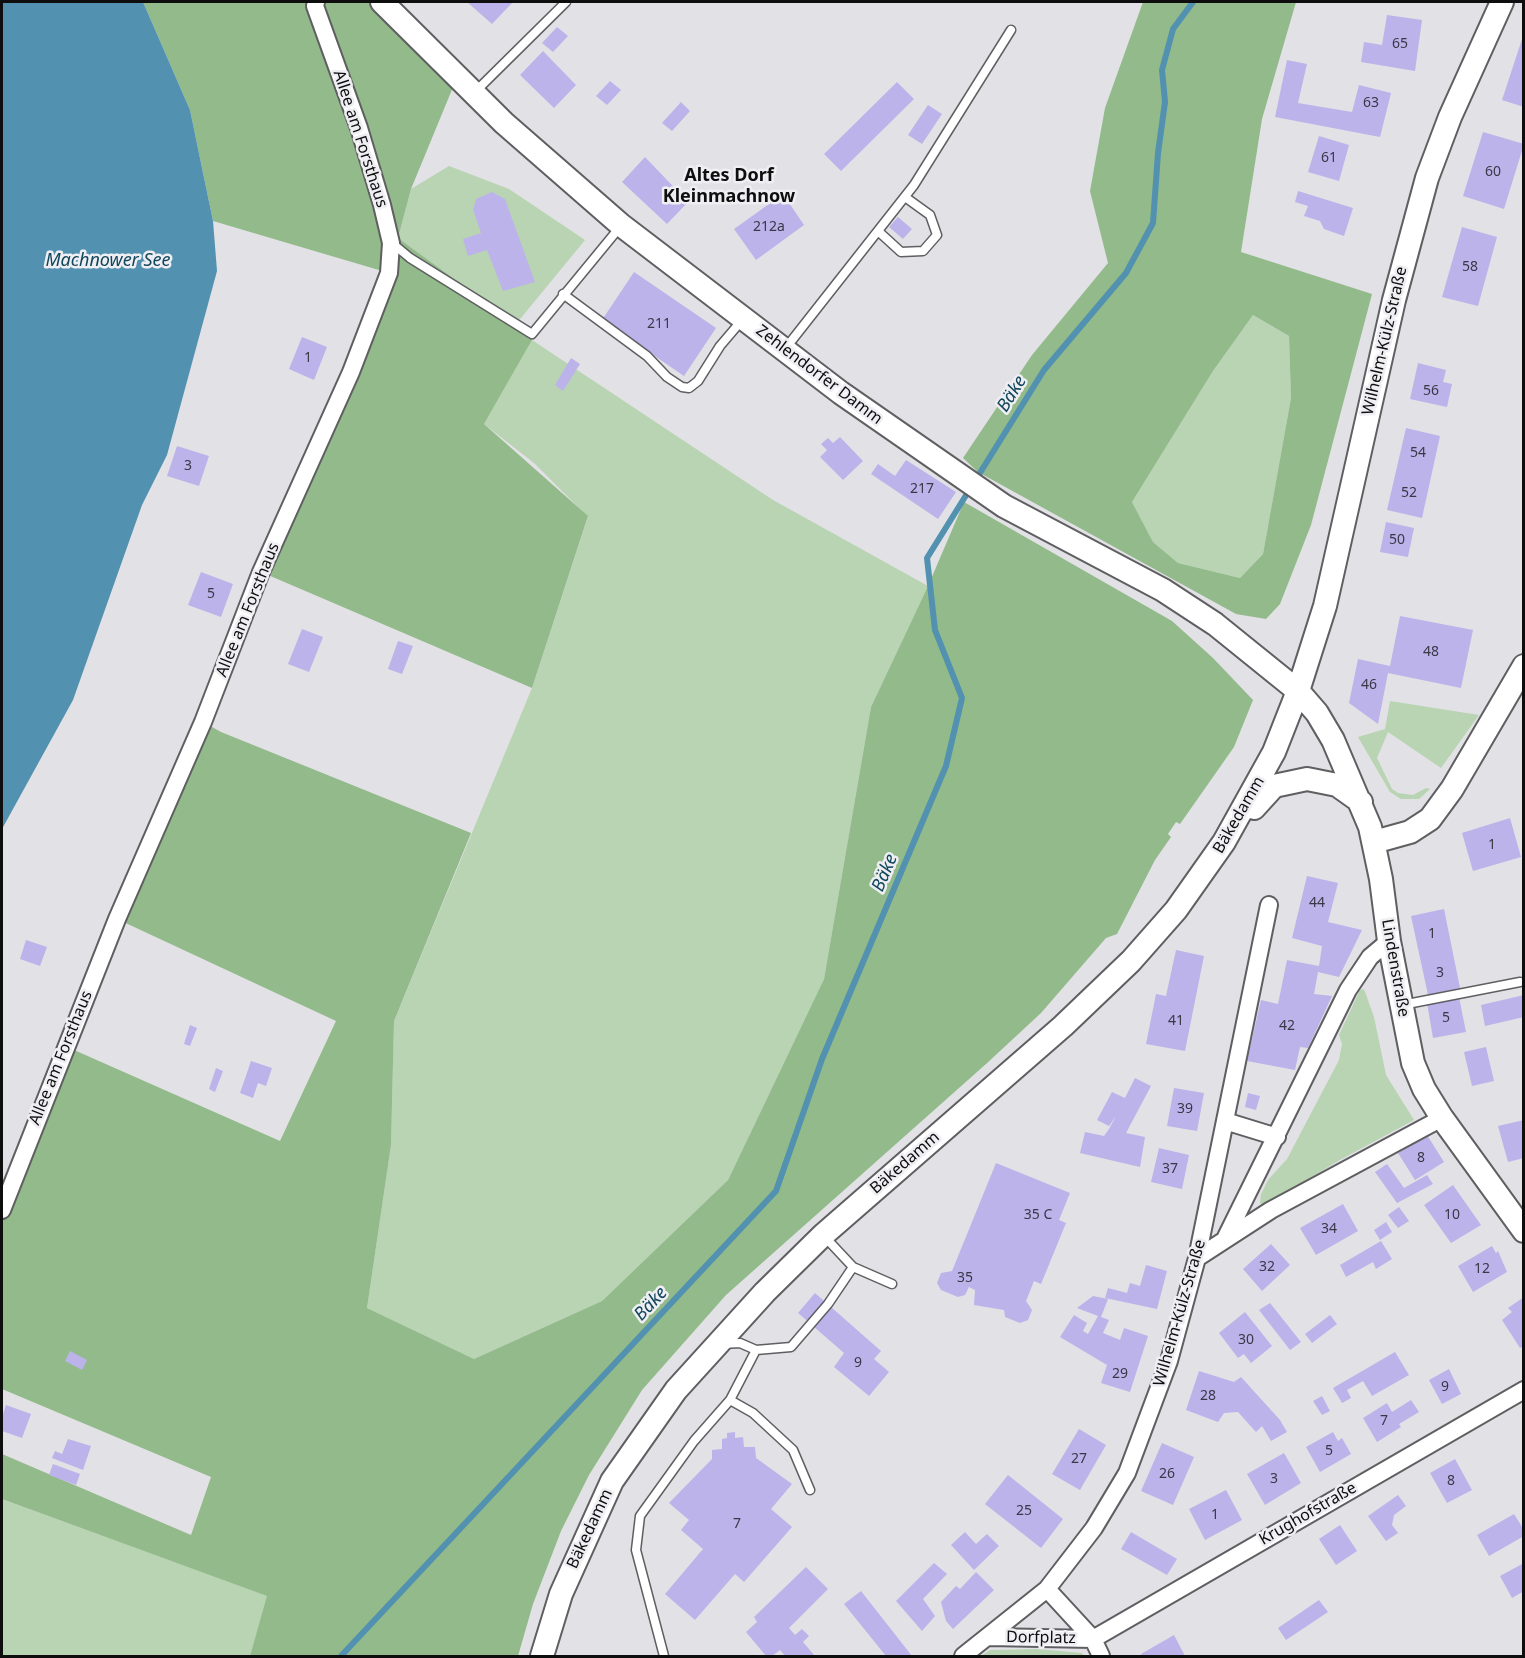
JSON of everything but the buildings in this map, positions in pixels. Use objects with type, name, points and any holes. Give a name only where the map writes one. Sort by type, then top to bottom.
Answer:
[{"type":"street","name":"Allee am Forsthaus","points":[[2,1210],[65,1046],[203,722],[261,572],[351,372],[389,273],[392,243],[359,128],[315,6],[316,2]]},
{"type":"street","name":"Zehlendorfer Damm","points":[[382,2],[504,123],[621,225],[784,350],[970,485],[1004,506],[1163,590],[1215,624],[1298,691]]},
{"type":"street","name":"Wilhelm-Külz-Straße","points":[[1298,691],[1325,605],[1394,300],[1426,178],[1449,117],[1502,2]]},
{"type":"street","points":[[1374,842],[1410,832],[1430,819],[1452,789],[1524,666]]},
{"type":"street","name":"Lindenstraße","points":[[1298,691],[1317,712],[1333,740],[1361,802],[1374,842],[1389,941],[1413,1063],[1424,1089],[1442,1118],[1524,1231]]},
{"type":"street","name":"Bäkedamm","points":[[542,1656],[561,1594],[612,1481],[676,1390],[716,1345],[823,1235],[1063,1026],[1131,961],[1176,910],[1224,842],[1274,752],[1298,691]]},
{"type":"street","points":[[1224,842],[1274,786],[1292,780],[1307,779],[1329,783],[1350,792],[1361,802]]},
{"type":"street","name":"Wilhelm-Külz-Straße","points":[[963,1656],[1047,1589],[1094,1528],[1127,1473],[1169,1360],[1197,1258],[1269,905]]},
{"type":"street","name":"Wilhelm-Külz-Straße","points":[[1226,1237],[1348,990],[1370,957],[1389,941]]},
{"type":"street","name":"Wilhelm-Külz-Straße","points":[[1226,1237],[1271,1210],[1442,1118]]},
{"type":"street","points":[[1225,1121],[1277,1137]]},
{"type":"street","points":[[1197,1258],[1226,1237]]},
{"type":"street","name":"Krughofstraße","points":[[1093,1639],[1524,1390]]},
{"type":"street","name":"Dorfplatz","points":[[1047,1589],[1093,1639],[1101,1656]]},
{"type":"street","name":"Dorfplatz","points":[[989,1637],[1093,1639]]},
{"type":"lane","points":[[474,92],[567,2]]},
{"type":"lane","points":[[784,350],[905,197],[1011,30]]},
{"type":"lane","points":[[878,231],[901,252],[923,251],[937,235],[930,215],[905,197]]},
{"type":"lane","points":[[392,243],[410,258],[532,334],[621,225]]},
{"type":"lane","points":[[563,294],[647,356],[667,377],[682,387],[689,388],[698,381],[720,346],[743,318]]},
{"type":"lane","points":[[1401,1005],[1520,982]]},
{"type":"lane","points":[[823,1235],[853,1267],[892,1284]]},
{"type":"lane","points":[[716,1345],[740,1343],[756,1350],[791,1347],[828,1304],[853,1267]]},
{"type":"lane","points":[[664,1656],[636,1550],[640,1516],[694,1441],[730,1400],[756,1350]]},
{"type":"lane","points":[[730,1400],[753,1413],[793,1450],[810,1490]]},
{"type":"green space","points":[[143,2],[382,2],[458,75],[411,189],[398,238],[516,324],[532,340],[484,424],[588,516],[532,688],[261,572],[389,273],[213,221],[190,110]]},
{"type":"green space","points":[[1143,2],[1296,2],[1262,119],[1241,252],[1372,294],[1311,525],[1280,604],[1266,619],[1236,614],[978,472],[963,458],[1032,355],[1108,263],[1090,191],[1105,108]],"holes":[[[1253,315],[1289,336],[1291,398],[1263,554],[1240,578],[1178,563],[1153,542],[1132,502],[1213,371]]]},
{"type":"green space","points":[[449,166],[509,189],[585,240],[516,324],[398,238],[411,189]]},
{"type":"green space","points":[[1253,315],[1289,336],[1291,398],[1263,554],[1240,578],[1178,563],[1153,542],[1132,502],[1213,371]]},
{"type":"green space","points":[[532,340],[773,500],[928,586],[871,707],[824,979],[728,1180],[602,1301],[474,1359],[367,1308],[391,1145],[394,1021],[532,688],[588,517],[534,463],[484,424]]},
{"type":"green space","points":[[964,502],[1172,621],[1213,658],[1253,700],[1234,747],[1180,824],[1176,822],[1168,834],[1171,837],[1155,860],[1117,934],[1106,938],[1041,1013],[986,1064],[726,1295],[642,1390],[589,1475],[561,1531],[533,1604],[518,1656],[250,1656],[267,1596],[2,1499],[2,1454],[191,1535],[211,1477],[2,1389],[2,1210],[65,1046],[280,1141],[336,1021],[117,919],[203,722],[221,732],[471,833],[394,1021],[391,1145],[367,1308],[474,1359],[602,1301],[728,1180],[824,979],[871,707],[928,586]]},
{"type":"green space","points":[[1390,701],[1479,715],[1441,768],[1388,732],[1377,758],[1392,789],[1398,793],[1413,795],[1426,788],[1430,789],[1419,799],[1401,799],[1390,792],[1358,737],[1385,729]]},
{"type":"green space","points":[[1364,989],[1374,1017],[1386,1075],[1414,1120],[1338,1161],[1264,1206],[1260,1203],[1261,1194],[1268,1180],[1287,1159],[1339,1060],[1342,1044],[1339,1035],[1360,990]]},
{"type":"green space","points":[[2,1499],[268,1596],[250,1656],[2,1656]]},
{"type":"green space","points":[[1036,1649],[1082,1653],[1084,1656],[981,1656],[990,1650]]},
{"type":"water","name":"Machnower See","points":[[2,2],[143,2],[190,110],[213,221],[217,271],[167,455],[142,505],[73,700],[2,829]]},
{"type":"waterway","name":"Bäke","points":[[341,1656],[776,1191],[822,1059],[946,766],[962,698],[935,630],[927,558],[1044,370],[1126,273],[1153,223],[1158,153],[1165,102],[1162,70],[1173,29],[1193,2]]},
{"type":"district","name":"Altes Dorf Kleinmachnow","points":[[729,186]]}]
